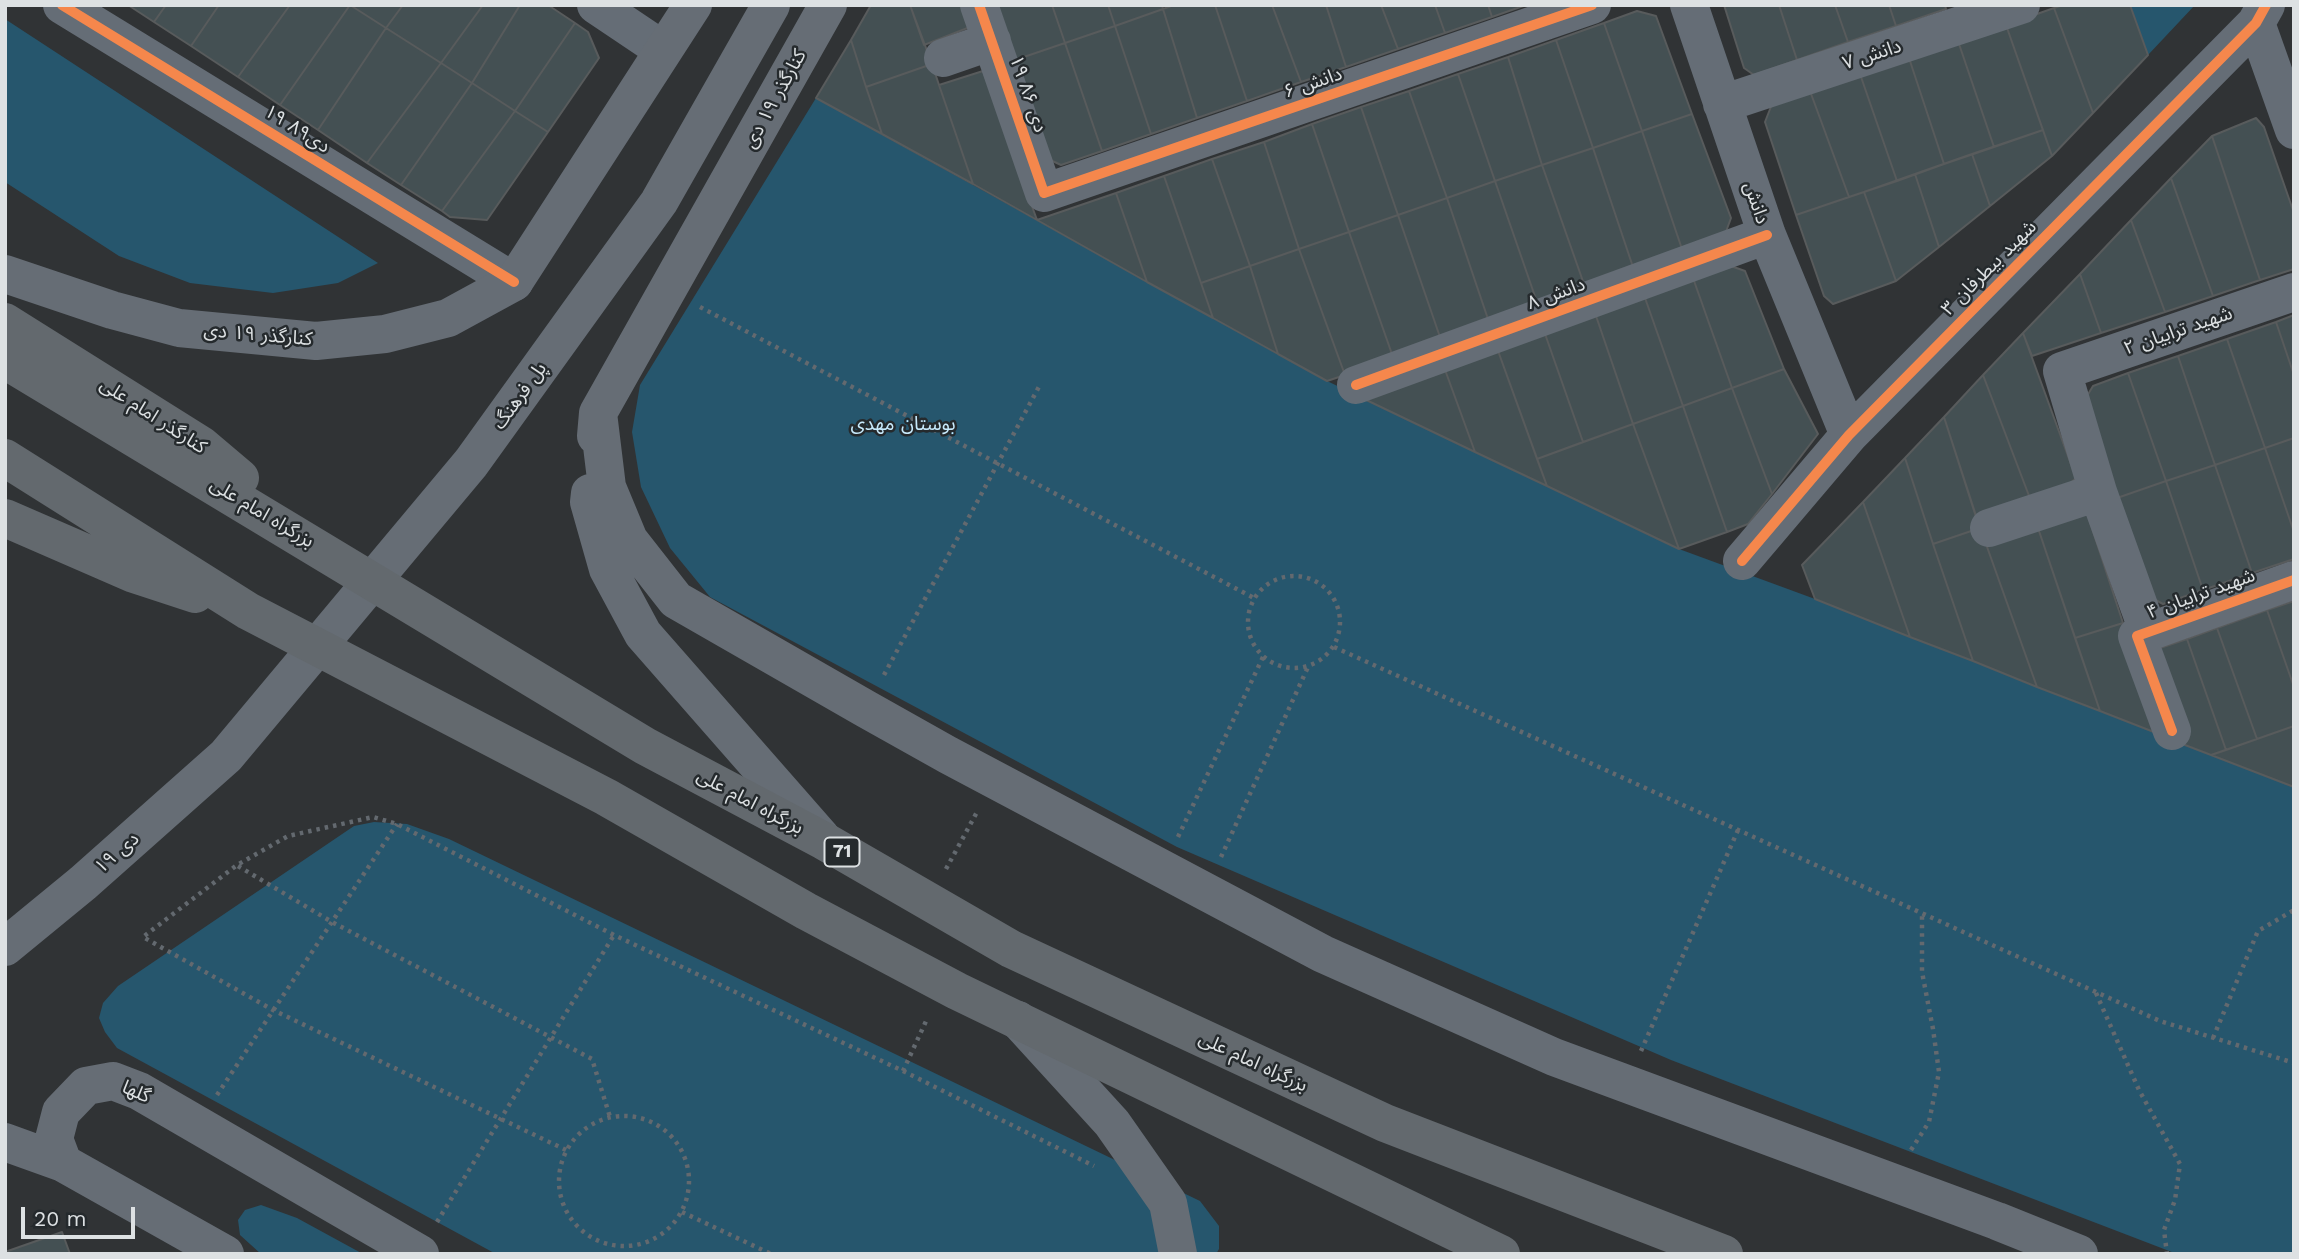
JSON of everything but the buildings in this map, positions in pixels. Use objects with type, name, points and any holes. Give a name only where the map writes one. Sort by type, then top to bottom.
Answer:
[{"type":"highway","name":"کنارگذر امام علی","points":[[5,322],[201,445],[324,550]]},
{"type":"highway","name":"بزرگراه امام علی","points":[[5,360],[645,746],[824,841],[1011,948],[1385,1123],[1724,1254]]},
{"type":"highway","points":[[5,458],[248,611],[606,797],[806,911],[1018,1020],[1501,1254]]},
{"type":"highway","points":[[5,518],[134,574],[248,611]]},
{"type":"main road","name":"کنارگذر ۱۹ دی","points":[[5,274],[112,310],[178,328],[316,341],[386,334],[448,318],[514,282],[693,5]]},
{"type":"main road","name":"پل فرهنگ","points":[[226,756],[471,463],[659,202],[771,5]]},
{"type":"main road","name":"کنارگذر ۱۹ دی","points":[[598,413],[828,5]]},
{"type":"main road","points":[[598,413],[607,487],[629,540],[676,600],[866,709],[1323,954],[1553,1057],[2079,1254]]},
{"type":"main road","points":[[598,413],[589,502],[608,569],[643,634],[824,841]]},
{"type":"main road","name":"۱۹ دی","points":[[5,947],[226,756]]},
{"type":"main road","points":[[1018,1020],[1112,1123],[1168,1203],[1178,1254]]},
{"type":"main road","name":"گلها","points":[[63,1163],[54,1139],[61,1112],[86,1086],[113,1082],[139,1091],[419,1253]]},
{"type":"main road","points":[[5,1142],[63,1163],[225,1254]]},
{"type":"street","name":"۱۹ دی۸۹","points":[[62,5],[514,282]]},
{"type":"street","points":[[596,5],[663,50]]},
{"type":"street","name":"۱۹ دی ۸۶","points":[[979,5],[1044,193]]},
{"type":"street","name":"۶ دانش","points":[[1044,193],[1592,5]]},
{"type":"street","name":"دانش","points":[[1689,5],[1767,235],[1849,435]]},
{"type":"street","name":"دانش ۷","points":[[1722,104],[2021,5]]},
{"type":"street","points":[[2261,14],[2294,130]]},
{"type":"street","name":"شهید بیطرفان ۳","points":[[1742,561],[1849,435],[2261,14]]},
{"type":"street","points":[[943,58],[992,41]]},
{"type":"street","name":"دانش ۸","points":[[1356,386],[1767,235]]},
{"type":"street","name":"شهید ترابیان ۲","points":[[2098,492],[2062,371],[2294,292]]},
{"type":"street","points":[[1989,528],[2098,492],[2148,631]]},
{"type":"street","name":"شهید ترابیان ۴","points":[[2172,731],[2137,636],[2294,580]]},
{"type":"path","points":[[667,289],[1254,598]]},
{"type":"path","points":[[866,709],[1041,383]]},
{"type":"path","points":[[1296,576],[1312,579],[1326,588],[1335,601],[1340,616],[1340,632],[1334,647],[1323,659],[1308,667],[1292,669],[1276,666],[1263,657],[1253,645],[1248,629],[1248,613],[1254,598],[1266,586],[1280,578],[1296,576]]},
{"type":"path","points":[[1334,647],[2160,1021],[2294,1063]]},
{"type":"path","points":[[1163,869],[1263,657]]},
{"type":"path","points":[[1205,891],[1308,667]]},
{"type":"path","points":[[566,1150],[274,1010],[143,937],[237,865],[288,836],[373,817],[397,824],[614,935],[904,1071],[1096,1167]]},
{"type":"path","points":[[198,1125],[397,824]]},
{"type":"path","points":[[1627,1084],[1738,830]]},
{"type":"path","points":[[237,865],[332,922],[592,1059],[610,1117]]},
{"type":"path","points":[[2213,1038],[2258,931],[2294,910]]},
{"type":"path","points":[[1891,1182],[1928,1122],[1939,1072],[1922,972],[1922,914]]},
{"type":"path","points":[[419,1253],[614,935]]},
{"type":"path","points":[[2096,992],[2138,1090],[2180,1164],[2175,1200],[2164,1230],[2167,1254]]},
{"type":"path","points":[[904,1071],[931,1009]]},
{"type":"path","points":[[610,1117],[647,1119],[663,1128],[676,1141],[686,1157],[690,1175],[682,1212],[671,1227],[656,1238],[639,1244],[620,1246],[585,1234],[572,1220],[563,1204],[559,1186],[560,1168],[566,1150],[578,1135],[592,1124],[610,1117]]},
{"type":"path","points":[[682,1212],[771,1254]]},
{"type":"green space","points":[[2130,5],[2195,5],[2148,55]]},
{"type":"green space","points":[[5,19],[378,263],[338,283],[273,293],[190,283],[119,256],[5,182]]},
{"type":"green space","name":"بوستان مهدی","points":[[816,98],[1327,381],[1679,549],[1815,599],[2294,787],[2294,1254],[2177,1254],[1671,1060],[1177,847],[710,597],[670,548],[641,487],[632,432],[640,385]]},
{"type":"green space","points":[[374,822],[407,824],[449,839],[1200,1201],[1219,1226],[1219,1249],[1216,1254],[496,1254],[117,1048],[99,1018],[103,1003],[118,986],[354,826]]},
{"type":"green space","points":[[261,1205],[297,1218],[363,1254],[261,1254],[240,1235],[238,1220],[245,1210]]},
{"type":"cycle path","points":[[62,5],[514,282]]},
{"type":"cycle path","points":[[979,5],[1044,193],[1592,5]]},
{"type":"cycle path","points":[[1742,561],[1849,435],[2256,23],[2266,5]]},
{"type":"cycle path","points":[[1356,385],[1767,235]]},
{"type":"cycle path","points":[[2172,731],[2137,636],[2294,580]]}]
